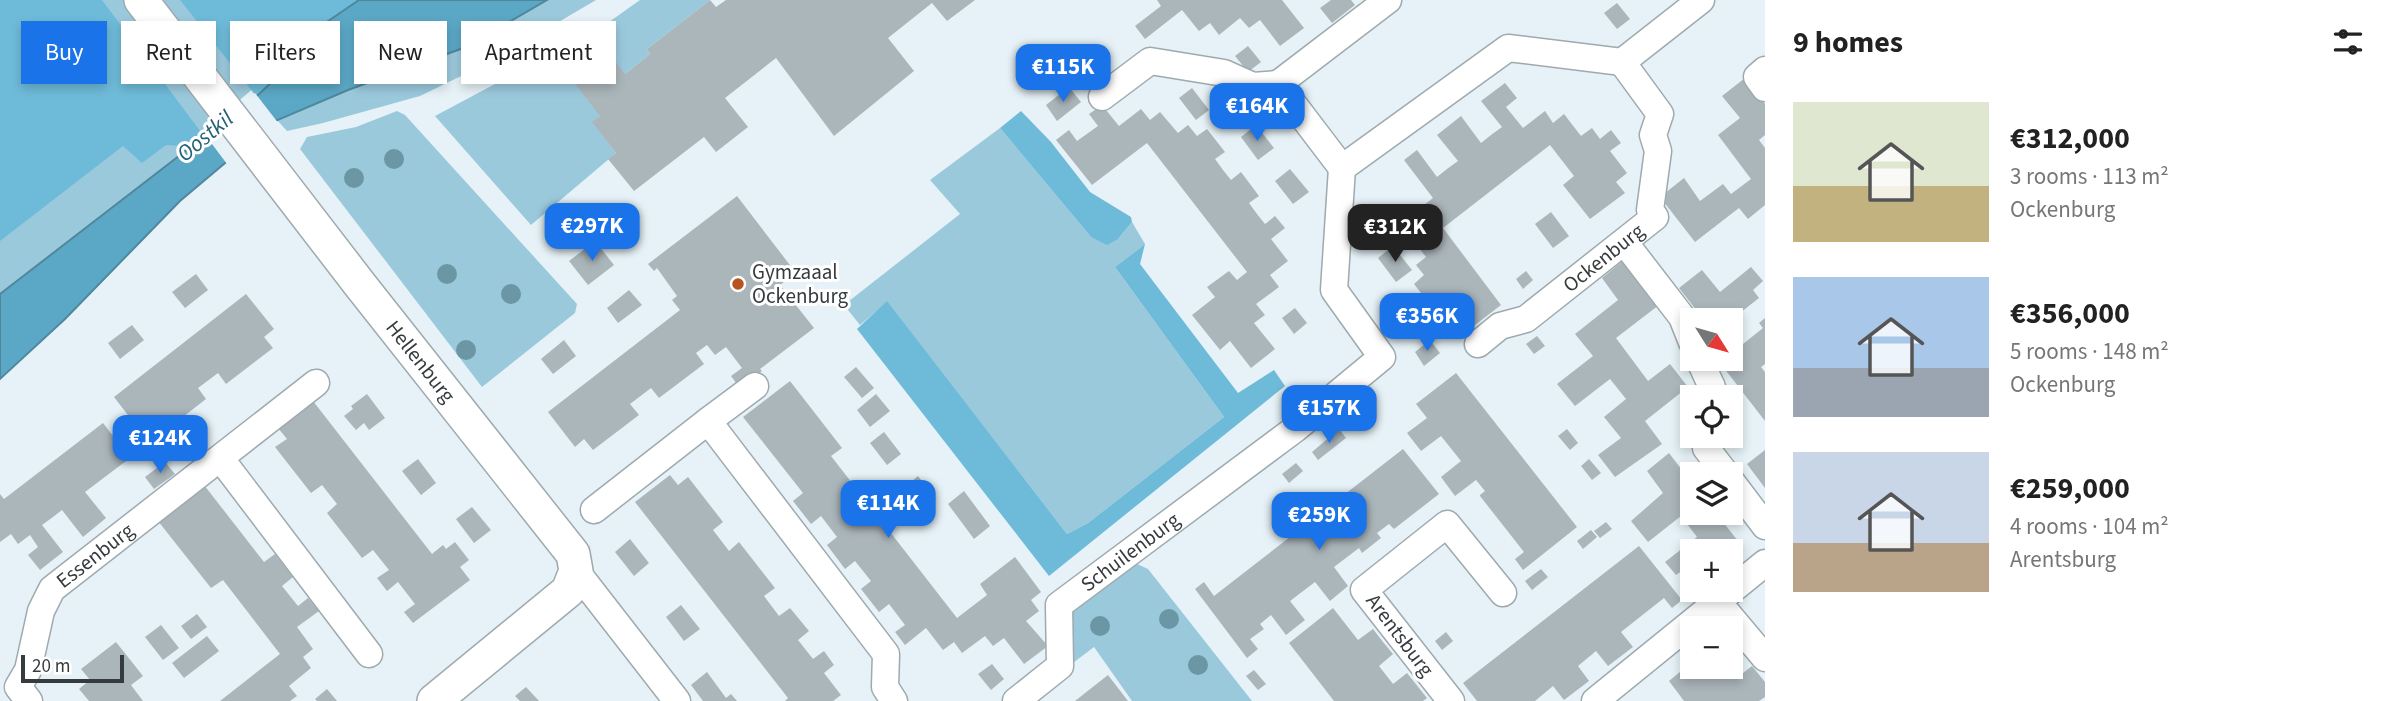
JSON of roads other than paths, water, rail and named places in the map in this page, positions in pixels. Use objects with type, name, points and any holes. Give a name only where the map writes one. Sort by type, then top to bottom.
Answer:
[{"type":"street","name":"Hellenburg","points":[[141,0],[559,534],[573,554],[576,571]]},
{"type":"street","points":[[1102,97],[1150,61],[1224,73],[1253,86],[1278,84],[1388,0]]},
{"type":"street","points":[[1278,84],[1342,168],[1508,48],[1622,62],[1701,0]]},
{"type":"street","name":"Ockenburg","points":[[1478,344],[1500,326],[1526,319],[1655,217],[1650,210],[1658,151],[1653,135],[1660,114],[1622,62]]},
{"type":"street","points":[[1765,70],[1756,77],[1765,88]]},
{"type":"street","name":"Schuilenburg","points":[[1016,701],[1060,666],[1059,605],[1295,429],[1382,357],[1334,290],[1342,168]]},
{"type":"street","points":[[1625,243],[1680,314]]},
{"type":"street","name":"Essenburg","points":[[16,696],[28,670],[41,611],[52,590],[316,383]]},
{"type":"street","points":[[594,510],[755,386]]},
{"type":"street","points":[[708,421],[886,654],[885,687],[894,701]]},
{"type":"street","points":[[1706,448],[1717,462]]},
{"type":"street","points":[[221,459],[369,654]]},
{"type":"street","points":[[1743,497],[1765,526]]},
{"type":"street","name":"Arentsburg","points":[[1451,701],[1364,590],[1447,524],[1503,593]]},
{"type":"street","points":[[1743,581],[1765,563]]},
{"type":"street","points":[[434,701],[568,591],[576,571]]},
{"type":"street","points":[[576,571],[677,701]]},
{"type":"street","points":[[1595,701],[1718,602],[1765,658]]},
{"type":"water","name":"Oostkil","points":[[359,0],[547,0],[511,21],[461,21],[461,49],[447,54],[447,21],[354,21],[354,84],[364,84],[275,121],[180,201],[65,319],[0,379],[0,294],[270,84],[340,84],[340,21],[328,21]]},
{"type":"place","name":"Gymzaaal Ockenburg","points":[[738,284]]}]
